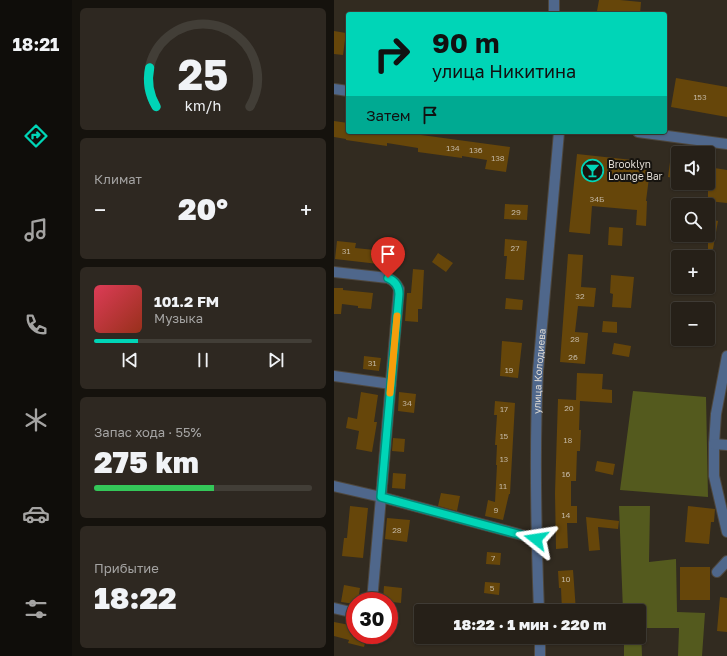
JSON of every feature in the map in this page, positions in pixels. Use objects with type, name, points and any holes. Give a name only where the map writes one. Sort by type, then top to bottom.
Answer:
[{"type":"street","points":[[554,0],[554,12]]},
{"type":"street","points":[[334,89],[346,91]]},
{"type":"street","name":"улица Колодиева","points":[[539,604],[536,539],[536,410],[538,371],[559,134]]},
{"type":"street","points":[[653,134],[727,144]]},
{"type":"street","points":[[334,272],[388,278],[394,281],[399,289],[373,592]]},
{"type":"street","points":[[727,356],[716,414],[714,444],[714,476],[727,532]]},
{"type":"street","points":[[334,376],[391,384]]},
{"type":"street","points":[[714,444],[727,445]]},
{"type":"street","points":[[334,486],[381,497],[536,539]]},
{"type":"street","points":[[717,572],[727,561]]},
{"type":"street","points":[[334,608],[346,611]]},
{"type":"street","points":[[540,644],[540,656]]},
{"type":"green space","points":[[633,391],[706,397],[708,497],[620,490]]},
{"type":"green space","points":[[619,506],[650,506],[649,562],[676,559],[677,612],[705,613],[702,656],[678,656],[679,628],[646,628],[646,604],[623,604]]},
{"type":"green space","points":[[624,644],[642,644],[642,656],[624,656]]},
{"type":"building","points":[[599,0],[641,2],[640,12],[597,11]]},
{"type":"building","points":[[334,31],[346,33],[343,55],[334,54]]},
{"type":"building","points":[[676,78],[727,87],[727,117],[671,107]]},
{"type":"building","points":[[334,121],[346,123],[346,134],[414,134],[510,147],[506,172],[485,169],[487,160],[418,152],[418,148],[387,143],[387,146],[334,137]]},
{"type":"building","points":[[577,154],[651,162],[646,201],[646,226],[636,225],[637,210],[592,206],[590,234],[569,232]]},
{"type":"building","points":[[671,154],[671,178],[668,177]]},
{"type":"building","points":[[715,168],[727,170],[727,203],[715,202],[715,198],[708,198],[708,190],[715,190]]},
{"type":"building","points":[[505,204],[528,205],[527,220],[504,219]]},
{"type":"building","points":[[715,220],[718,221],[715,238]]},
{"type":"building","points":[[609,227],[623,228],[622,246],[608,245]]},
{"type":"building","points":[[505,239],[527,241],[524,280],[505,279],[507,256],[504,256]]},
{"type":"building","points":[[337,241],[356,243],[355,248],[375,250],[375,246],[389,247],[387,265],[335,259]]},
{"type":"building","points":[[708,242],[714,242],[713,249],[708,249]]},
{"type":"building","points":[[438,253],[453,263],[446,272],[432,262]]},
{"type":"building","points":[[568,254],[583,255],[581,287],[596,288],[594,307],[578,306],[575,332],[588,333],[585,364],[560,362]]},
{"type":"building","points":[[413,269],[424,270],[422,309],[418,309],[418,322],[405,321],[407,293],[411,293]]},
{"type":"building","points":[[611,275],[634,277],[631,308],[612,307],[613,294],[610,293]]},
{"type":"building","points":[[334,288],[373,293],[371,309],[358,308],[358,306],[342,304],[341,314],[334,314]]},
{"type":"building","points":[[506,298],[523,300],[522,310],[505,309]]},
{"type":"building","points":[[603,321],[617,322],[617,333],[602,332]]},
{"type":"building","points":[[502,341],[522,343],[518,378],[500,376]]},
{"type":"building","points":[[614,343],[631,346],[629,357],[612,354]]},
{"type":"building","points":[[364,356],[381,358],[379,371],[363,369]]},
{"type":"building","points":[[577,373],[603,374],[602,389],[612,390],[612,403],[580,401],[580,451],[577,451],[576,481],[571,481],[571,506],[577,506],[577,523],[567,523],[568,548],[556,549],[555,493],[558,399],[576,400]]},
{"type":"building","points":[[361,392],[378,395],[374,422],[377,422],[372,452],[356,449],[359,431],[346,428],[348,417],[357,419]]},
{"type":"building","points":[[399,392],[416,394],[414,413],[398,411]]},
{"type":"building","points":[[495,401],[515,403],[510,494],[503,520],[485,516],[488,500],[495,502],[497,445],[495,445],[497,415],[494,415]]},
{"type":"building","points":[[393,438],[405,439],[404,452],[392,451]]},
{"type":"building","points":[[597,461],[615,464],[613,475],[595,471]]},
{"type":"building","points":[[393,473],[406,474],[405,489],[392,488]]},
{"type":"building","points":[[441,493],[460,496],[457,511],[438,506]]},
{"type":"building","points":[[350,506],[368,508],[363,558],[342,556],[344,538],[347,538]]},
{"type":"building","points":[[688,506],[715,509],[714,522],[711,522],[709,544],[685,542]]},
{"type":"building","points":[[586,517],[619,521],[618,529],[598,527],[600,550],[589,551]]},
{"type":"building","points":[[387,518],[410,520],[407,542],[385,539]]},
{"type":"building","points":[[487,552],[501,553],[500,565],[486,564]]},
{"type":"building","points":[[680,567],[710,567],[710,600],[680,600]]},
{"type":"building","points":[[573,570],[575,604],[562,604],[558,571]]},
{"type":"building","points":[[485,582],[500,583],[499,595],[484,593]]},
{"type":"building","points":[[344,585],[360,588],[359,592],[346,592],[346,603],[341,602]]},
{"type":"building","points":[[384,586],[402,588],[401,603],[398,603],[398,592],[384,592]]},
{"type":"building","points":[[720,597],[727,598],[727,632],[717,631]]},
{"type":"building","points":[[334,622],[346,624],[346,639],[334,636]]},
{"type":"building","points":[[352,644],[365,644],[364,647]]},
{"type":"slow traffic","points":[[390,393],[397,316]]},
{"type":"place","name":"Brooklyn Lounge Bar","points":[[592,170]]},
{"type":"route","points":[[388,278],[397,284],[399,294],[381,497],[536,539]]}]
